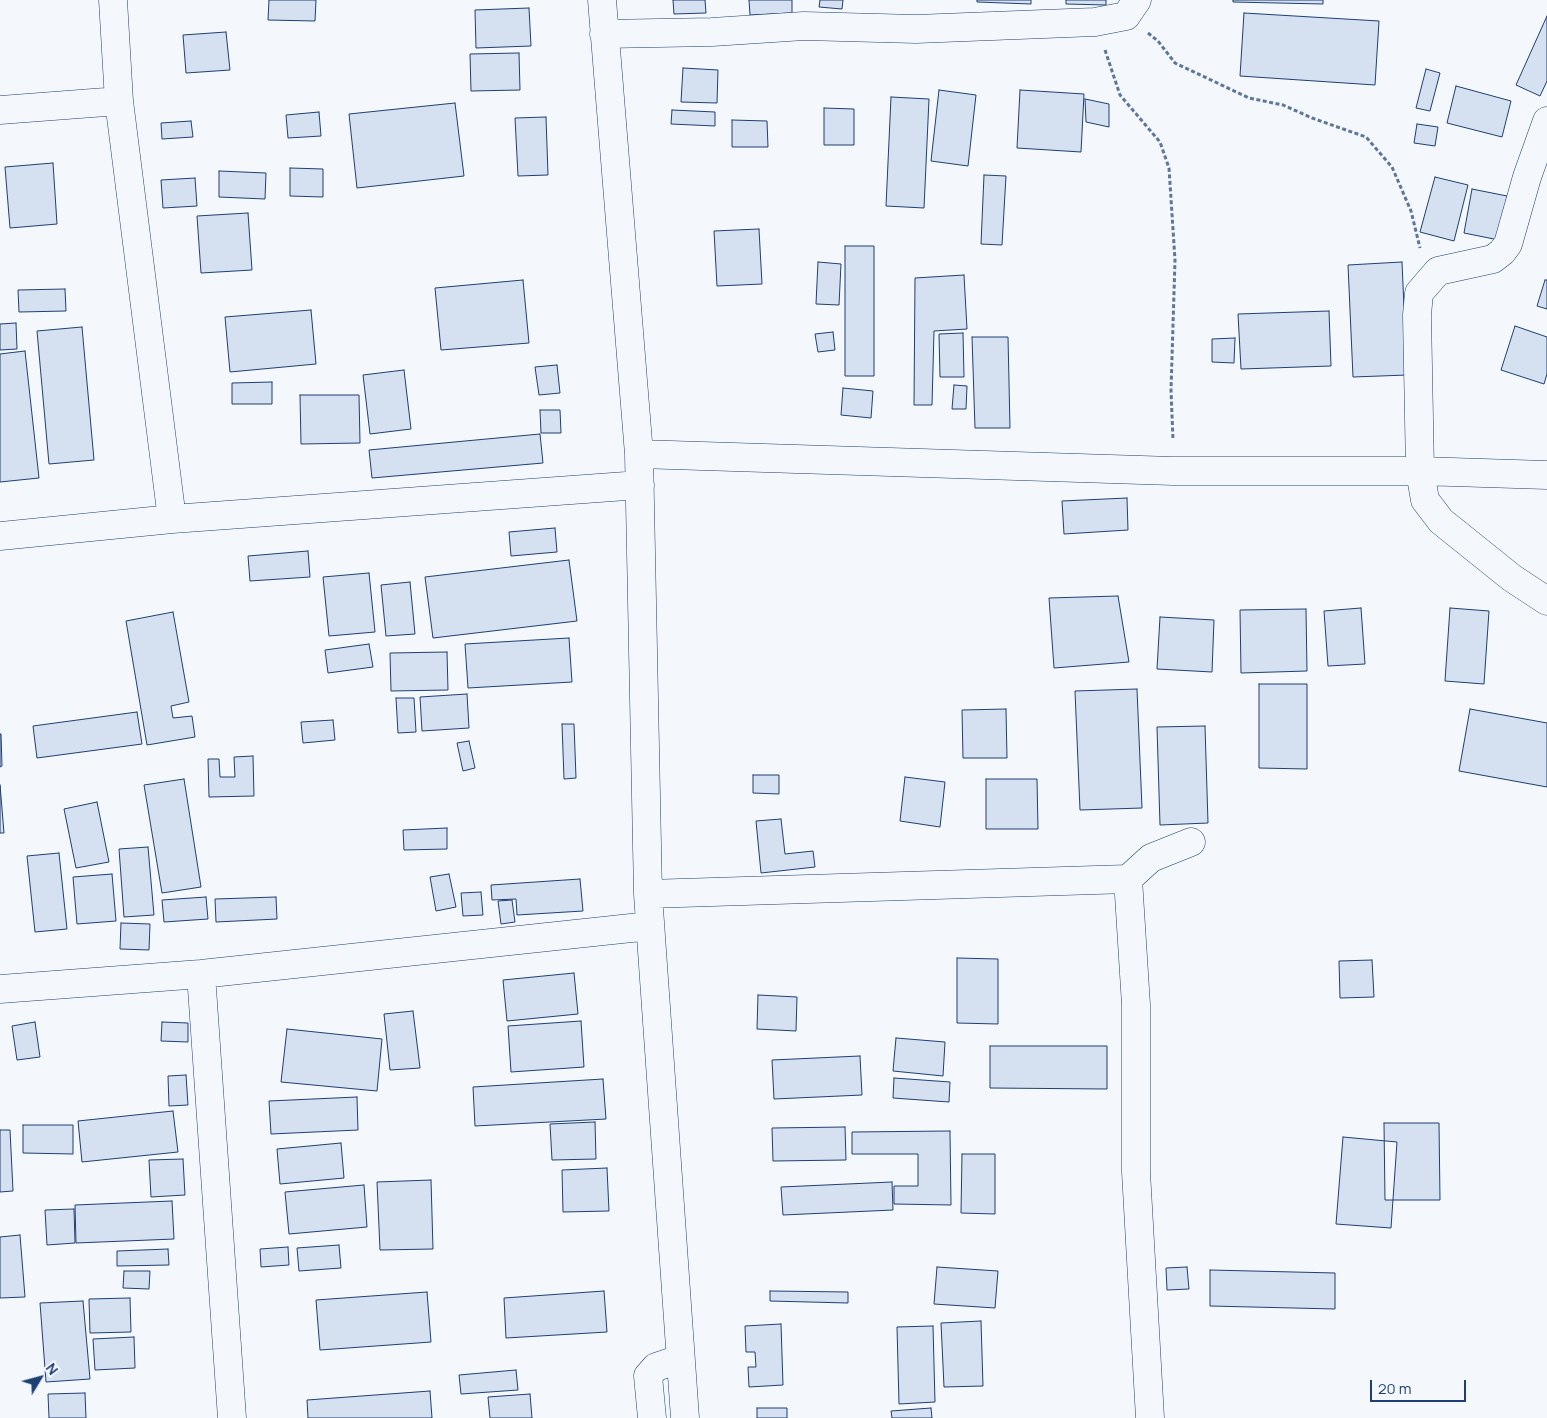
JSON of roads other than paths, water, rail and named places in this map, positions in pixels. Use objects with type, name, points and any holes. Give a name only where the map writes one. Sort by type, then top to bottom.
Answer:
[{"type":"street","points":[[113,0],[119,101],[172,519]]},
{"type":"street","points":[[602,0],[639,454],[648,894],[684,1418]]},
{"type":"street","points":[[604,34],[712,32],[804,26],[916,29],[1095,22],[1131,8]]},
{"type":"street","points":[[0,110],[119,101]]},
{"type":"street","points":[[1547,121],[1527,177],[1508,244],[1493,259],[1438,271],[1419,293],[1417,315],[1420,471],[1425,500],[1441,521],[1512,578],[1547,601]]},
{"type":"street","points":[[639,454],[1173,471],[1420,471],[1547,475]]},
{"type":"street","points":[[0,536],[172,519],[640,485]]},
{"type":"street","points":[[648,894],[1128,880],[1151,858],[1191,842]]},
{"type":"street","points":[[1128,880],[1136,1005],[1136,1172],[1150,1418]]},
{"type":"street","points":[[0,990],[201,974],[650,926]]},
{"type":"street","points":[[201,974],[232,1418]]},
{"type":"street","points":[[652,1418],[648,1376],[656,1367],[680,1360]]}]
